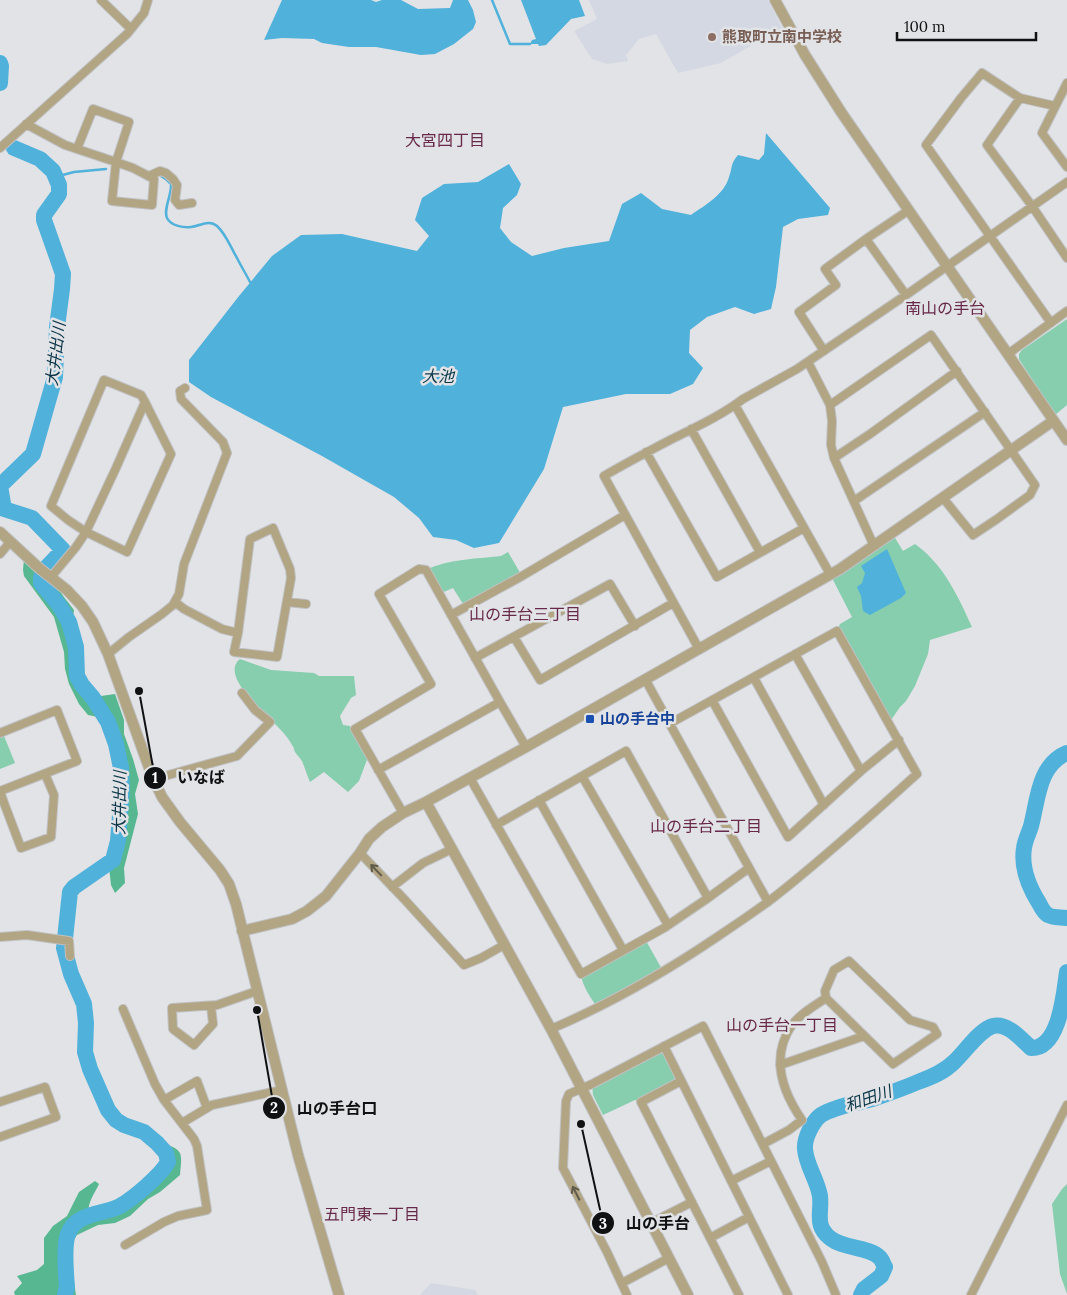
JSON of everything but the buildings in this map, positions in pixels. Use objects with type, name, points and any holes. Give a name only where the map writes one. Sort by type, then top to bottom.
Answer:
[{"type":"street","points":[[102,0],[131,29]]},
{"type":"street","points":[[0,148],[131,29],[144,13],[148,0]]},
{"type":"street","points":[[775,0],[804,55],[840,112],[1067,440]]},
{"type":"street","points":[[1051,323],[926,145],[982,73],[1020,98],[1055,106]]},
{"type":"street","points":[[1067,83],[1042,133],[1067,168]]},
{"type":"street","points":[[1020,98],[987,144],[1067,258]]},
{"type":"street","points":[[26,124],[64,145],[77,150],[116,162],[133,168],[154,179],[152,205],[112,201],[116,162],[130,122],[93,109],[77,150]]},
{"type":"street","points":[[149,176],[160,171],[166,173],[177,185],[175,200],[179,205],[192,203]]},
{"type":"street","points":[[699,649],[604,476],[797,369],[1067,182]]},
{"type":"street","points":[[824,351],[799,312],[836,285],[825,269],[909,210]]},
{"type":"street","points":[[866,239],[906,295]]},
{"type":"street","points":[[1008,354],[1067,310]]},
{"type":"street","points":[[830,405],[931,335],[1034,484],[1030,495],[973,535],[943,498]]},
{"type":"street","points":[[808,362],[830,405],[832,421],[831,445],[834,458],[874,546]]},
{"type":"street","points":[[834,458],[956,371]]},
{"type":"street","points":[[104,380],[141,395],[171,454],[127,552],[86,532],[51,506],[104,380]]},
{"type":"street","points":[[108,654],[162,614],[175,602],[179,594],[184,564],[227,453],[223,442],[181,399],[180,391],[185,388]]},
{"type":"street","points":[[50,577],[76,547],[86,532],[145,402]]},
{"type":"street","points":[[735,405],[830,574]]},
{"type":"street","points":[[854,501],[985,412]]},
{"type":"street","points":[[242,931],[292,919],[307,911],[326,896],[369,839],[403,813],[526,747],[852,561],[1053,422]]},
{"type":"street","points":[[691,429],[760,552]]},
{"type":"street","points":[[646,452],[716,577],[804,528]]},
{"type":"street","points":[[451,615],[522,576],[625,515]]},
{"type":"street","points":[[273,528],[290,569],[291,578],[278,657],[234,652],[238,633],[250,539],[273,528]]},
{"type":"street","points":[[0,532],[67,590],[82,606],[93,622],[108,654],[162,797],[229,884],[236,904],[298,1155],[339,1295]]},
{"type":"street","points":[[0,554],[11,542]]},
{"type":"street","points":[[403,813],[355,729],[431,684],[379,594],[419,570],[426,570],[526,747]]},
{"type":"street","points":[[475,658],[610,584],[635,626]]},
{"type":"street","points":[[175,602],[184,609],[222,629],[238,633]]},
{"type":"street","points":[[287,602],[306,604]]},
{"type":"street","points":[[514,637],[540,680],[673,603]]},
{"type":"street","points":[[551,1029],[605,1003],[663,971],[768,902],[917,774],[837,631],[670,724]]},
{"type":"street","points":[[795,654],[861,772]]},
{"type":"street","points":[[754,678],[824,805]]},
{"type":"street","points":[[645,679],[768,902]]},
{"type":"street","points":[[154,779],[237,756],[270,722],[255,710],[242,692]]},
{"type":"street","points":[[712,700],[788,837],[899,740]]},
{"type":"street","points":[[378,770],[500,702]]},
{"type":"street","points":[[0,733],[57,710],[77,761],[0,791],[21,848],[51,837],[54,795],[45,774]]},
{"type":"street","points":[[496,824],[626,751],[708,898]]},
{"type":"street","points":[[582,776],[668,925]]},
{"type":"street","points":[[470,778],[581,974],[668,925],[748,868]]},
{"type":"street","points":[[539,800],[623,950]]},
{"type":"street","points":[[426,802],[551,1029],[688,1295]]},
{"type":"street","points":[[392,887],[423,863],[452,849]]},
{"type":"street","points":[[360,853],[464,965],[504,945]]},
{"type":"street","points":[[0,937],[27,935],[70,941],[70,956]]},
{"type":"street","points":[[849,962],[910,1020],[933,1027],[937,1034],[892,1064],[864,1036],[826,998],[825,991],[834,970],[849,962]]},
{"type":"street","points":[[211,1006],[213,1024],[194,1045],[173,1028],[172,1008],[217,1005],[257,991]]},
{"type":"street","points":[[763,1144],[789,1130],[802,1120],[794,1109],[785,1090],[780,1065],[780,1052],[793,1024],[826,998]]},
{"type":"street","points":[[123,1009],[155,1084],[164,1100],[194,1139],[206,1210],[178,1216],[124,1245]]},
{"type":"street","points":[[627,1295],[563,1168],[566,1101],[569,1094],[704,1026],[822,1262],[836,1295]]},
{"type":"street","points":[[780,1065],[864,1036]]},
{"type":"street","points":[[664,1046],[788,1295]]},
{"type":"street","points":[[164,1100],[197,1080],[207,1108]]},
{"type":"street","points":[[681,1081],[641,1102],[738,1295]]},
{"type":"street","points":[[0,1102],[45,1087],[56,1117],[0,1137]]},
{"type":"street","points":[[182,1123],[207,1108],[282,1090]]},
{"type":"street","points":[[971,1295],[1067,1104]]},
{"type":"street","points":[[731,1181],[771,1161]]},
{"type":"street","points":[[651,1223],[692,1202]]},
{"type":"street","points":[[710,1238],[749,1217]]},
{"type":"street","points":[[622,1283],[669,1258]]},
{"type":"shaded area","name":"熊取町立南中学校","points":[[589,0],[768,0],[782,28],[721,63],[678,73],[656,34],[639,39],[626,55],[628,61],[608,64],[592,59],[574,31],[597,19]]},
{"type":"shaded area","points":[[431,1283],[475,1290],[478,1295],[420,1295]]},
{"type":"green space","points":[[1067,319],[1067,405],[1055,415],[1019,359],[1019,354]]},
{"type":"green space","points":[[892,533],[903,551],[915,544],[937,564],[954,590],[972,627],[930,640],[928,654],[915,686],[889,723],[837,631],[840,624],[852,617],[830,574]]},
{"type":"green space","points":[[508,552],[522,576],[465,607],[453,588],[439,594],[426,570],[453,562],[501,556]]},
{"type":"green space","points":[[24,559],[60,590],[74,610],[73,617],[80,634],[82,678],[101,696],[115,694],[124,720],[124,734],[139,780],[135,794],[138,814],[124,868],[125,883],[115,893],[111,885],[109,867],[119,846],[124,795],[123,772],[118,746],[110,722],[88,715],[79,704],[69,684],[65,669],[64,652],[54,617],[24,576]]},
{"type":"green space","points":[[240,659],[271,670],[314,673],[319,676],[354,676],[356,695],[351,698],[340,716],[343,725],[350,726],[368,757],[359,781],[348,792],[324,772],[310,782],[302,761],[288,739],[239,684],[235,674],[235,666]]},
{"type":"green space","points":[[4,736],[15,763],[0,769],[0,738]]},
{"type":"green space","points":[[645,939],[663,971],[597,1007],[585,987],[581,974]]},
{"type":"green space","points":[[664,1046],[681,1081],[641,1102],[635,1100],[603,1115],[593,1095],[592,1084]]},
{"type":"green space","points":[[161,1142],[178,1150],[180,1153],[180,1175],[160,1192],[148,1199],[130,1216],[115,1223],[98,1225],[77,1235],[71,1244],[71,1262],[76,1295],[15,1295],[14,1292],[22,1283],[17,1276],[37,1270],[44,1264],[44,1238],[53,1226],[67,1216],[79,1192],[95,1181],[99,1184],[89,1205],[91,1218],[113,1211],[129,1203],[167,1168],[169,1157]]},
{"type":"green space","points":[[1067,1184],[1067,1294],[1060,1274],[1052,1204]]},
{"type":"water","points":[[282,0],[371,0],[376,2],[382,0],[401,0],[418,9],[450,8],[453,0],[468,0],[476,22],[473,29],[454,44],[435,54],[421,55],[376,47],[349,47],[322,43],[314,39],[282,38],[264,40]]},
{"type":"water","points":[[521,0],[579,0],[585,16],[571,19],[546,45],[530,44],[532,40],[536,39]]},
{"type":"water","name":"大池","points":[[766,133],[830,208],[828,215],[798,219],[783,227],[776,287],[771,309],[754,314],[735,307],[707,317],[690,330],[689,353],[703,368],[693,384],[670,394],[626,394],[563,407],[544,469],[499,543],[474,548],[456,540],[433,537],[419,518],[394,497],[211,397],[189,382],[189,360],[272,256],[301,235],[342,234],[417,251],[429,236],[415,220],[422,198],[444,184],[478,182],[509,164],[521,184],[517,195],[503,208],[500,228],[511,242],[532,256],[564,248],[609,241],[622,204],[641,193],[662,209],[691,215],[723,189],[738,155],[759,160],[764,154]]},
{"type":"water","points":[[887,549],[906,593],[901,598],[870,615],[863,611],[861,596],[857,587],[862,583],[865,573],[861,566]]},
{"type":"waterway","points":[[492,0],[510,44],[530,44]]},
{"type":"waterway","name":"大井出川","points":[[0,63],[0,83]]},
{"type":"waterway","name":"大井出川","points":[[14,148],[40,159],[53,171],[59,185],[59,194],[44,215],[44,220],[63,274],[57,327],[55,377],[33,454],[0,486],[4,509],[32,518],[63,550],[47,567]]},
{"type":"waterway","points":[[55,177],[74,172],[106,169]]},
{"type":"waterway","points":[[161,176],[171,184],[166,210],[169,221],[175,225],[185,227],[208,223],[217,226],[226,237],[250,282]]},
{"type":"waterway","name":"大井出川","points":[[41,577],[41,583],[59,605],[69,622],[76,647],[77,676],[108,722],[116,744],[121,768],[122,789],[118,841],[113,860],[74,887],[70,892],[64,948],[71,974],[84,1004],[86,1023],[85,1052],[90,1069],[108,1110],[116,1120],[144,1132],[157,1143],[166,1153],[168,1162],[153,1180],[126,1202],[113,1209],[83,1218],[72,1227],[68,1234],[66,1245],[67,1287],[65,1295]]},
{"type":"waterway","name":"和田川","points":[[1067,753],[1050,766],[1041,784],[1023,855],[1029,884],[1043,910],[1050,916],[1067,918]]},
{"type":"waterway","name":"和田川","points":[[861,1295],[864,1289],[881,1276],[885,1267],[881,1259],[875,1254],[836,1242],[822,1228],[820,1223],[820,1196],[807,1161],[805,1149],[806,1140],[812,1125],[821,1115],[833,1109],[881,1096],[938,1074],[954,1062],[983,1032],[993,1026],[998,1025],[1009,1029],[1031,1048],[1041,1046],[1054,1030],[1059,1018],[1067,972]]},
{"type":"place","name":"熊取町立南中学校","points":[[712,37]]},
{"type":"place","name":"いなば","points":[[139,691]]},
{"type":"place","name":"山の手台中","points":[[590,719]]},
{"type":"place","name":"山の手台口","points":[[257,1010]]},
{"type":"place","name":"山の手台","points":[[581,1124]]},
{"type":"district","name":"大宮四丁目","points":[[445,140]]},
{"type":"district","name":"南山の手台","points":[[945,308]]},
{"type":"district","name":"山の手台三丁目","points":[[525,614]]},
{"type":"district","name":"山の手台二丁目","points":[[706,826]]},
{"type":"district","name":"山の手台一丁目","points":[[782,1025]]},
{"type":"district","name":"五門東一丁目","points":[[372,1214]]}]
